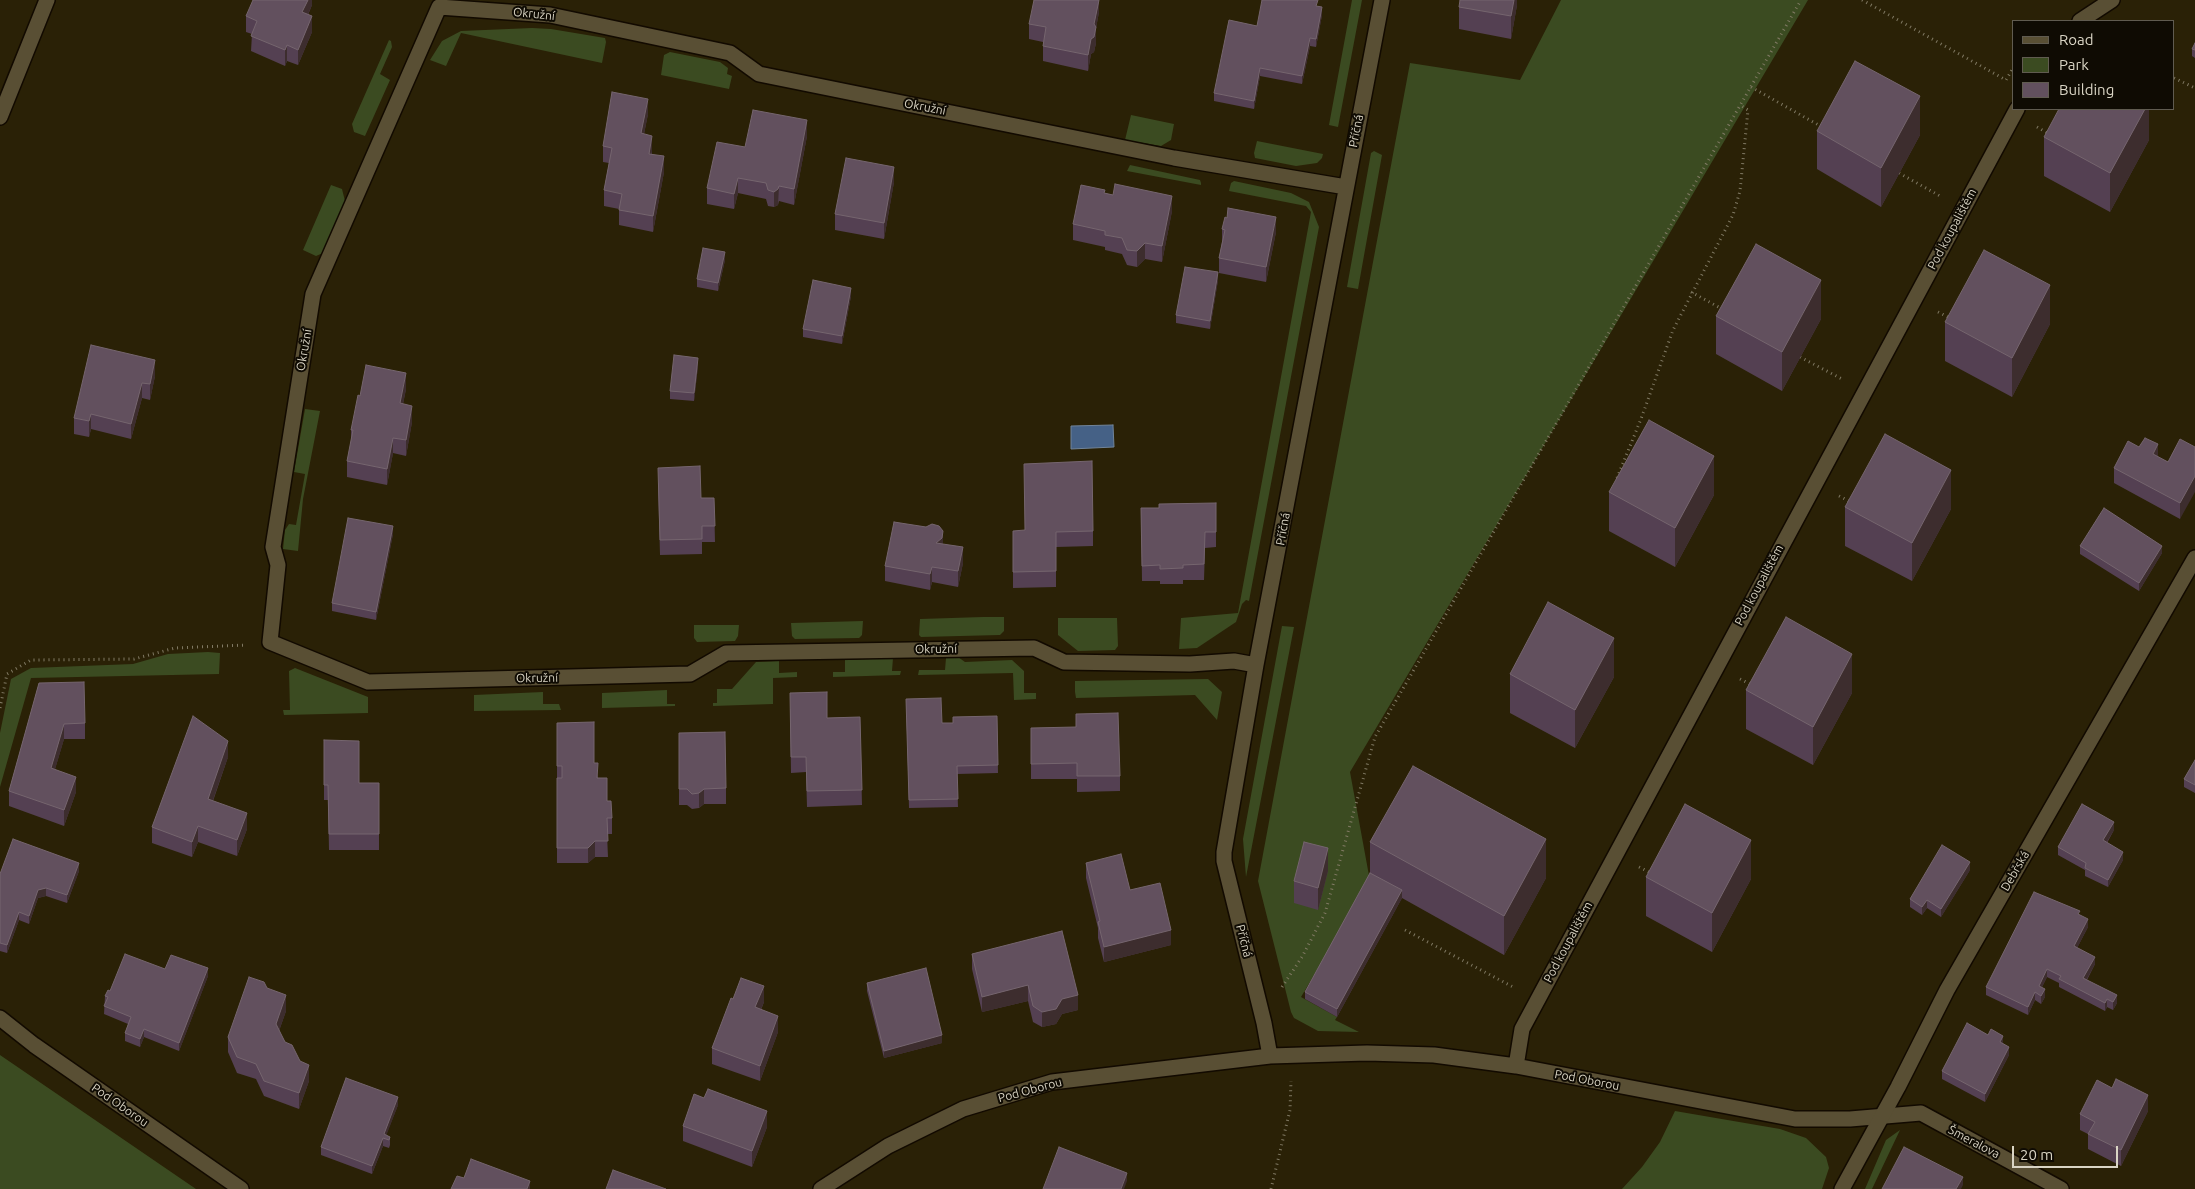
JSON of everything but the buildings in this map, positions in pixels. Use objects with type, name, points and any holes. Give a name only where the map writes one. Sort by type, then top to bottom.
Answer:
[{"type":"street","points":[[0,117],[47,0]]},
{"type":"street","name":"Příčná","points":[[1270,1056],[1264,1023],[1224,861],[1224,852],[1256,664],[1382,0]]},
{"type":"street","points":[[2082,20],[2111,2]]},
{"type":"street","name":"Okružní","points":[[1256,664],[1234,661],[1190,664],[1064,662],[1034,648],[726,652],[690,674],[368,682],[270,642],[278,565],[273,547],[313,294],[439,7],[550,15],[730,53],[759,74],[1174,158],[1346,187]]},
{"type":"street","name":"Pod koupalištěm","points":[[1516,1066],[1522,1029],[1525,1022],[2016,110]]},
{"type":"street","name":"Debřská","points":[[1842,1189],[1947,990],[2195,558]]},
{"type":"street","name":"Pod Oborou","points":[[0,1018],[34,1045],[241,1189]]},
{"type":"street","name":"Pod Oborou","points":[[820,1189],[888,1146],[963,1109],[1052,1082],[1270,1056],[1367,1053],[1434,1055],[1516,1066],[1795,1119],[1850,1119],[1882,1116]]},
{"type":"street","name":"Šmeralova","points":[[1882,1116],[1921,1114],[2061,1189]]},
{"type":"path","points":[[1280,989],[1302,956],[1325,913],[1374,737],[1801,0]]},
{"type":"path","points":[[1862,0],[2006,80],[2012,70]]},
{"type":"path","points":[[2175,78],[2195,88]]},
{"type":"path","points":[[1751,87],[1827,130]]},
{"type":"path","points":[[1613,485],[1641,419],[1662,358],[1691,292],[1733,215],[1740,191],[1748,110],[1740,105]]},
{"type":"path","points":[[2033,125],[2056,137]]},
{"type":"path","points":[[1899,173],[1944,198]]},
{"type":"path","points":[[1691,292],[1730,313]]},
{"type":"path","points":[[1934,310],[1956,322]]},
{"type":"path","points":[[1800,357],[1844,380]]},
{"type":"path","points":[[1834,494],[1857,506]]},
{"type":"path","points":[[0,708],[6,674],[31,660],[134,659],[175,648],[227,647],[270,642]]},
{"type":"path","points":[[1736,677],[1759,689]]},
{"type":"path","points":[[1635,865],[1658,877]]},
{"type":"path","points":[[1405,930],[1518,990]]},
{"type":"path","points":[[1272,1189],[1290,1110],[1291,1055]]},
{"type":"green space","points":[[1352,0],[1362,0],[1338,127],[1329,125]]},
{"type":"green space","points":[[1561,0],[1808,0],[1350,772],[1370,881],[1301,997],[1337,1017],[1335,1020],[1359,1032],[1318,1031],[1294,1018],[1291,1012],[1258,881],[1410,63],[1520,80]]},
{"type":"green space","points":[[551,29],[605,38],[602,63],[461,33],[446,66],[430,60],[442,41],[461,31]]},
{"type":"green space","points":[[389,40],[392,47],[380,74],[390,80],[365,136],[354,132],[352,124]]},
{"type":"green space","points":[[670,52],[720,62],[728,68],[727,74],[732,76],[729,89],[661,75],[664,55]]},
{"type":"green space","points":[[1131,115],[1174,124],[1171,140],[1161,146],[1125,140]]},
{"type":"green space","points":[[1257,141],[1323,154],[1317,163],[1296,166],[1255,158],[1254,153]]},
{"type":"green space","points":[[1374,151],[1382,155],[1358,289],[1347,287],[1371,153]]},
{"type":"green space","points":[[1130,165],[1200,180],[1201,185],[1127,171]]},
{"type":"green space","points":[[1234,181],[1291,193],[1309,202],[1319,227],[1249,601],[1246,600],[1242,604],[1236,622],[1197,648],[1179,649],[1181,618],[1238,613],[1311,212],[1306,206],[1229,191],[1231,183]]},
{"type":"green space","points":[[331,185],[342,189],[345,201],[323,253],[316,256],[303,250]]},
{"type":"green space","points":[[305,409],[320,411],[303,499],[298,551],[283,549],[285,530],[289,524],[296,525],[305,474],[294,472]]},
{"type":"green space","points":[[1004,617],[1004,631],[1000,635],[921,637],[919,635],[920,619]]},
{"type":"green space","points":[[1058,618],[1117,618],[1118,646],[1115,650],[1078,651],[1058,635]]},
{"type":"green space","points":[[863,621],[862,635],[859,638],[795,639],[792,636],[791,623]]},
{"type":"green space","points":[[694,625],[739,625],[738,636],[735,641],[697,642],[694,638]]},
{"type":"green space","points":[[1282,626],[1294,627],[1246,877],[1243,839]]},
{"type":"green space","points":[[220,653],[219,674],[31,678],[0,787],[0,733],[11,679],[31,668],[133,664],[168,654]]},
{"type":"green space","points":[[958,657],[965,662],[1012,660],[1024,671],[1024,693],[1036,693],[1036,699],[1014,700],[1013,673],[918,675],[919,670],[945,670],[946,658]]},
{"type":"green space","points":[[893,658],[892,671],[901,671],[900,675],[833,677],[833,672],[845,672],[845,660]]},
{"type":"green space","points":[[779,661],[779,673],[797,672],[797,677],[773,678],[773,704],[713,706],[713,703],[717,703],[717,689],[732,689],[756,662]]},
{"type":"green space","points":[[295,668],[368,697],[368,713],[284,715],[283,710],[290,710],[289,671]]},
{"type":"green space","points":[[1208,679],[1222,692],[1217,720],[1195,695],[1076,698],[1075,692],[1075,681]]},
{"type":"green space","points":[[667,690],[667,704],[675,704],[675,706],[602,708],[602,693]]},
{"type":"green space","points":[[543,692],[543,704],[559,704],[561,710],[474,711],[474,695]]},
{"type":"green space","points":[[0,1055],[196,1189],[0,1189]]},
{"type":"green space","points":[[1675,1111],[1780,1129],[1806,1138],[1826,1157],[1829,1168],[1822,1189],[1622,1189],[1642,1167],[1660,1142]]},
{"type":"green space","points":[[1900,1130],[1872,1189],[1865,1189],[1886,1140]]},
{"type":"water","points":[[1113,425],[1114,447],[1071,449],[1071,426]]}]
